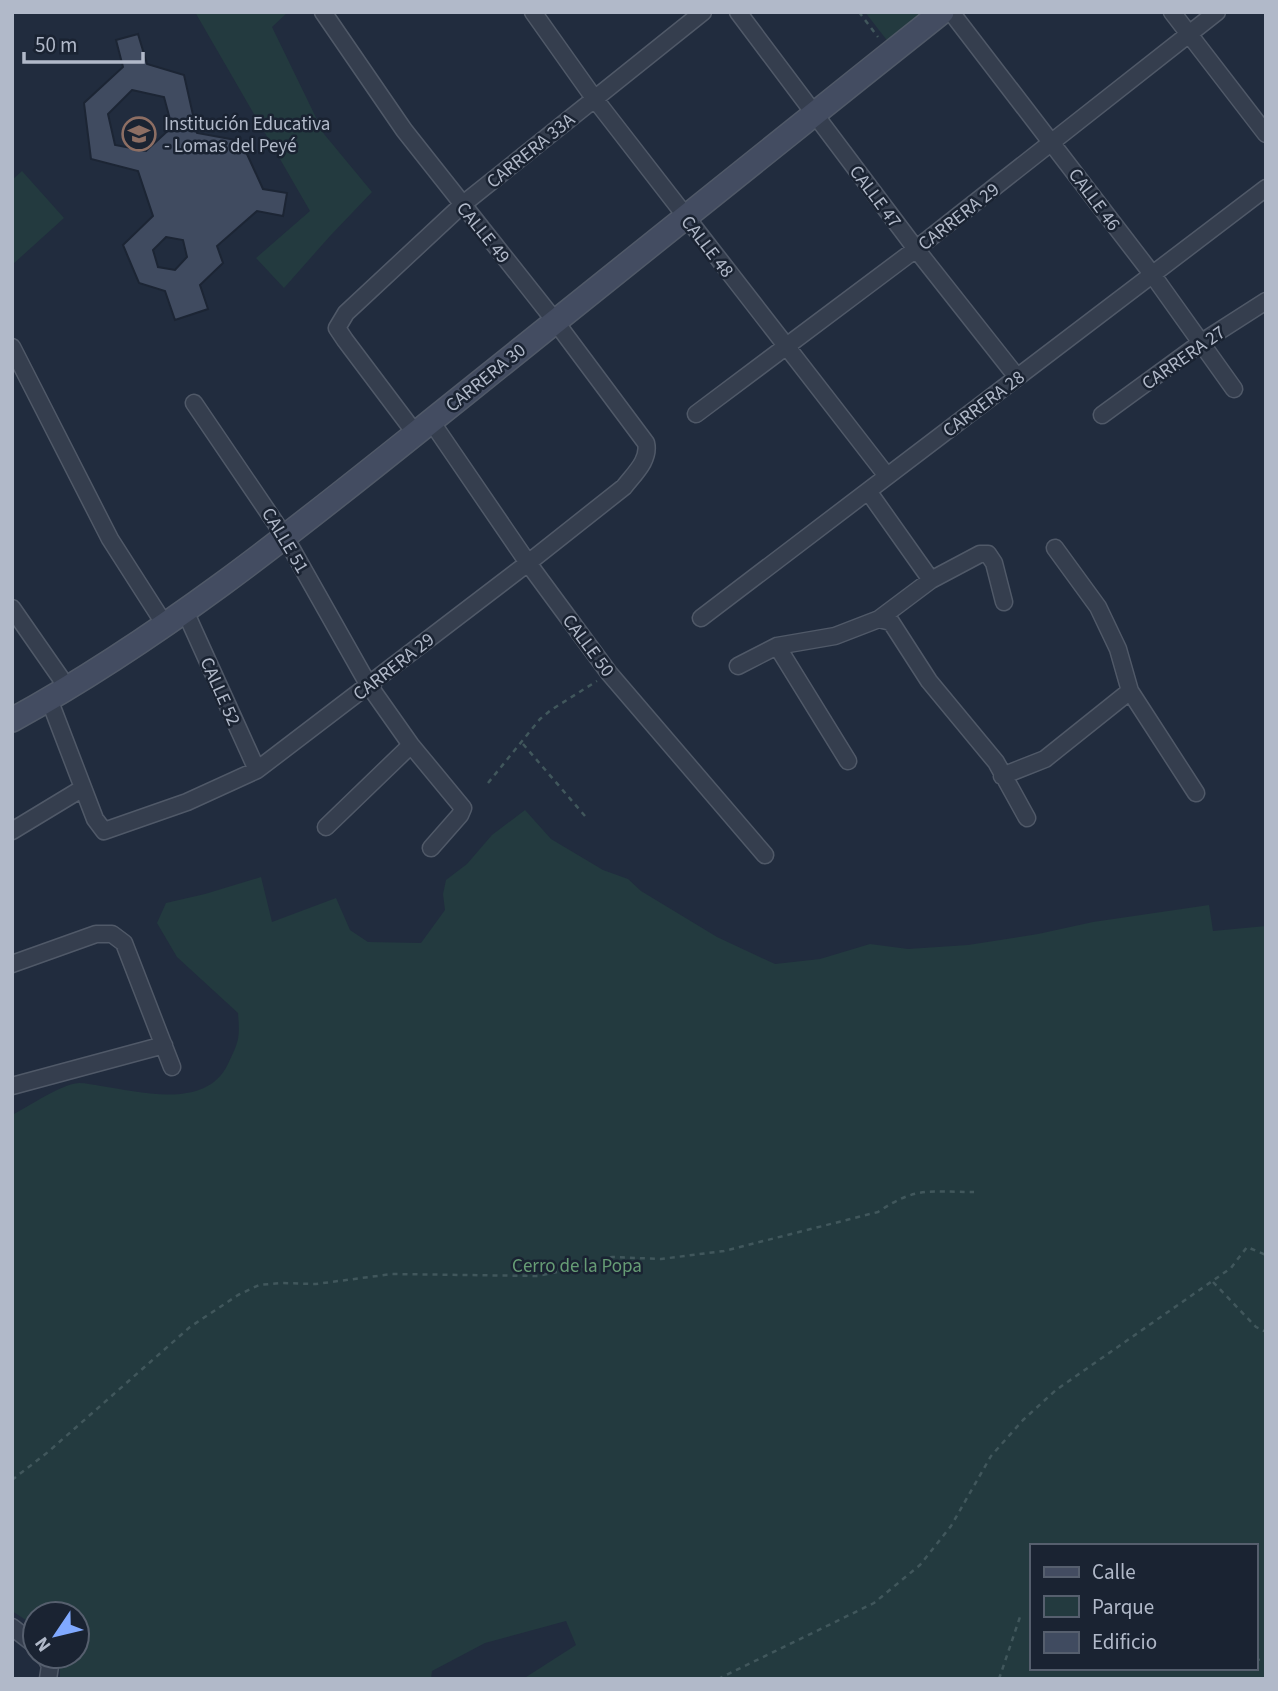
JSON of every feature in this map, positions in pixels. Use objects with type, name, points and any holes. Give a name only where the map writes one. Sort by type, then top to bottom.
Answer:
[{"type":"street","name":"CALLE 49","points":[[323,12],[388,108],[555,321],[646,443],[648,451]]},
{"type":"street","name":"CALLE 48","points":[[533,12],[594,98],[887,476]]},
{"type":"street","name":"CARRERA 33A","points":[[337,328],[346,313],[462,205],[703,12]]},
{"type":"street","name":"CALLE 47","points":[[738,12],[916,249],[1017,377]]},
{"type":"street","name":"CARRERA 30","points":[[12,720],[58,695],[165,625],[285,537],[942,12]]},
{"type":"street","name":"CALLE 46","points":[[951,12],[1152,274],[1234,389]]},
{"type":"street","points":[[1172,12],[1266,134]]},
{"type":"street","name":"CARRERA 29","points":[[696,414],[916,249],[1217,12]]},
{"type":"street","name":"CARRERA 28","points":[[701,618],[1266,188]]},
{"type":"street","name":"CARRERA 27","points":[[1102,415],[1202,342],[1266,301]]},
{"type":"street","name":"CALLE 50","points":[[337,328],[423,427],[609,673],[765,855]]},
{"type":"street","points":[[12,347],[110,539],[165,625]]},
{"type":"street","name":"CALLE 51","points":[[194,403],[285,537],[368,684],[411,745],[463,808],[431,848]]},
{"type":"street","name":"CARRERA 29","points":[[83,789],[95,819],[104,831],[187,802],[257,770],[624,487],[642,464],[648,451]]},
{"type":"street","points":[[867,491],[931,580]]},
{"type":"street","points":[[1055,548],[1098,607],[1118,649],[1130,691],[1196,793]]},
{"type":"street","points":[[738,666],[777,646],[835,636],[878,619],[931,580],[980,554],[988,554],[994,563],[1004,602]]},
{"type":"street","points":[[12,608],[60,677],[58,695],[83,789],[12,831]]},
{"type":"street","name":"CALLE 52","points":[[185,611],[257,770]]},
{"type":"street","points":[[878,619],[891,622],[929,681],[996,762],[1027,818]]},
{"type":"street","points":[[777,646],[848,761]]},
{"type":"street","points":[[1002,776],[1045,759],[1130,691]]},
{"type":"street","points":[[326,827],[411,745]]},
{"type":"street","points":[[12,964],[96,934],[112,934],[124,943],[172,1067]]},
{"type":"street","points":[[12,1086],[164,1045]]},
{"type":"path","points":[[859,12],[891,53]]},
{"type":"path","points":[[488,783],[540,719],[609,673]]},
{"type":"path","points":[[523,743],[585,816]]},
{"type":"path","points":[[12,1480],[48,1452],[190,1327],[238,1295],[259,1285],[316,1284],[392,1275],[538,1276],[590,1265],[612,1257],[661,1259],[724,1251],[878,1212],[899,1198],[913,1193],[975,1192]]},
{"type":"path","points":[[718,1679],[874,1603],[920,1565],[951,1526],[991,1456],[1023,1420],[1056,1390],[1213,1282],[1231,1268],[1247,1247],[1266,1255]]},
{"type":"path","points":[[1213,1282],[1256,1327],[1266,1332]]},
{"type":"path","points":[[999,1679],[1020,1618]]},
{"type":"green space","points":[[195,12],[288,12],[272,27],[324,134],[372,192],[284,288],[256,258],[310,211]]},
{"type":"green space","points":[[865,12],[927,12],[889,43]]},
{"type":"green space","points":[[22,171],[64,218],[12,265],[12,180]]},
{"type":"green space","name":"Cerro de la Popa","points":[[525,810],[551,839],[603,870],[628,879],[641,891],[717,937],[775,964],[820,959],[870,944],[908,949],[968,945],[1093,922],[1209,905],[1213,931],[1266,926],[1266,1679],[523,1679],[576,1645],[566,1621],[485,1643],[432,1671],[431,1679],[60,1679],[60,1670],[91,1670],[91,1600],[21,1600],[21,1617],[12,1611],[12,1115],[72,1084],[84,1083],[135,1092],[171,1094],[189,1093],[204,1088],[218,1078],[237,1045],[238,1013],[177,957],[157,923],[166,903],[261,877],[272,922],[336,898],[350,930],[368,942],[421,943],[445,910],[443,894],[446,880],[467,864],[492,835]]},
{"type":"building","points":[[138,34],[147,64],[184,75],[197,133],[241,141],[263,189],[287,193],[283,216],[257,211],[217,246],[223,263],[200,285],[208,309],[175,320],[165,291],[139,283],[123,245],[153,216],[138,171],[91,159],[84,103],[123,67],[116,40]],"holes":[[[132,90],[164,97],[172,127],[146,151],[115,145],[108,114]],[[166,237],[183,240],[187,257],[175,270],[158,267],[153,250]]]},
{"type":"place","name":"Institución Educativa - Lomas del Peyé","points":[[139,134]]}]
